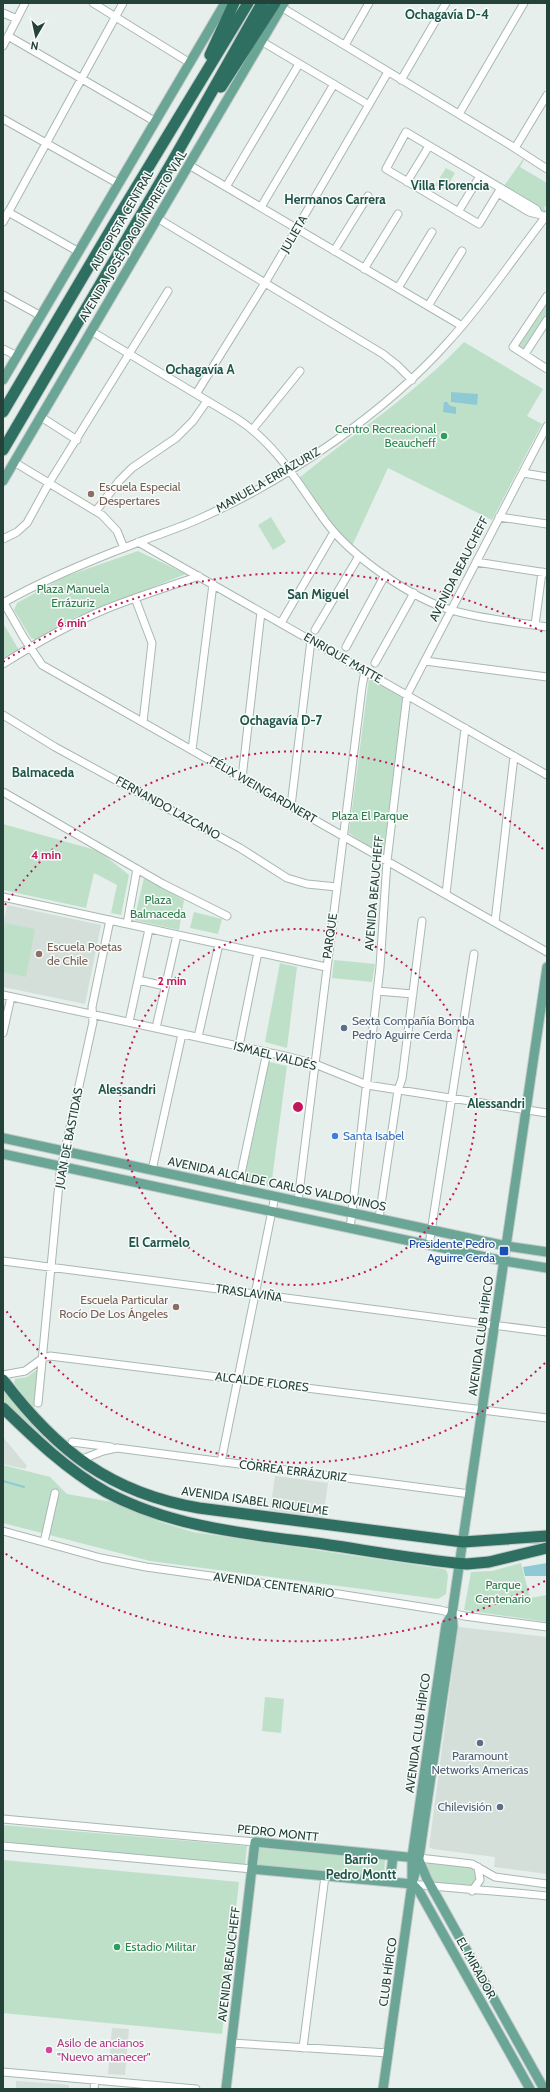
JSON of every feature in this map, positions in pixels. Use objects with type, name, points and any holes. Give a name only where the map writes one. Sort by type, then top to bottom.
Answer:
[{"type":"highway","points":[[203,78],[220,31],[234,3]]},
{"type":"highway","name":"AUTOPISTA CENTRAL","points":[[3,412],[114,224],[248,3]]},
{"type":"highway","name":"AUTOPISTA CENTRAL","points":[[3,450],[262,3]]},
{"type":"highway","points":[[196,119],[280,4]]},
{"type":"highway","name":"AVENIDA ISABEL RIQUELME","points":[[3,1380],[42,1428],[80,1460],[107,1477],[137,1491],[185,1505],[463,1542],[547,1536]]},
{"type":"highway","points":[[3,1408],[49,1452],[75,1472],[116,1497],[155,1514],[191,1524],[460,1563],[489,1562],[547,1548]]},
{"type":"main road","points":[[3,380],[225,3]]},
{"type":"main road","name":"AVENIDA JOSÉ JOAQUÍN PRIETO VIAL","points":[[3,481],[189,165],[261,41],[280,4]]},
{"type":"main road","name":"AVENIDA CLUB HÍPICO","points":[[415,1858],[441,1680],[453,1626],[452,1614],[547,967]]},
{"type":"main road","name":"AVENIDA ALCALDE CARLOS VALDOVINOS","points":[[3,1138],[506,1246],[547,1252]]},
{"type":"main road","points":[[3,1154],[504,1261],[547,1268]]},
{"type":"main road","points":[[132,1182],[135,1166]]},
{"type":"main road","points":[[198,1196],[203,1180]]},
{"type":"main road","name":"PEDRO MONTT","points":[[255,1842],[415,1858]]},
{"type":"main road","name":"AVENIDA BEAUCHEFF","points":[[226,2089],[255,1842]]},
{"type":"main road","points":[[390,1882],[393,1856]]},
{"type":"main road","name":"CLUB HÍPICO","points":[[383,2089],[410,1904],[415,1858]]},
{"type":"main road","name":"EL MIRADOR","points":[[415,1858],[544,2089]]},
{"type":"main road","points":[[252,1869],[412,1884]]},
{"type":"main road","name":"EL MIRADOR","points":[[412,1884],[419,1891],[426,1903],[530,2089]]},
{"type":"main road","points":[[410,1904],[416,1902],[426,1903]]},
{"type":"main road","points":[[507,2048],[518,2042]]},
{"type":"street","points":[[3,46],[25,3]]},
{"type":"street","points":[[93,3],[190,63]]},
{"type":"street","points":[[3,222],[123,3]]},
{"type":"street","points":[[345,45],[369,3]]},
{"type":"street","points":[[401,80],[446,3]]},
{"type":"street","points":[[458,114],[524,3]]},
{"type":"street","points":[[280,4],[547,169]]},
{"type":"street","points":[[3,13],[17,20]]},
{"type":"street","points":[[8,36],[156,122]]},
{"type":"street","points":[[261,41],[369,105]]},
{"type":"street","points":[[226,187],[299,64]]},
{"type":"street","name":"JULIETA","points":[[196,394],[265,283],[388,72]]},
{"type":"street","points":[[261,208],[334,84]]},
{"type":"street","points":[[515,148],[547,95]]},
{"type":"street","points":[[3,119],[119,184]]},
{"type":"street","points":[[500,191],[479,224],[386,170],[406,132],[480,176],[500,191],[545,216]]},
{"type":"street","points":[[407,182],[429,146]]},
{"type":"street","points":[[189,165],[462,326]]},
{"type":"street","points":[[458,212],[480,176]]},
{"type":"street","points":[[334,251],[368,196]]},
{"type":"street","points":[[8,212],[79,252]]},
{"type":"street","points":[[364,269],[398,214]]},
{"type":"street","name":"MANUELA ERRÁZURIZ","points":[[4,603],[63,572],[201,518],[290,470],[377,409],[412,380],[462,326],[545,216]]},
{"type":"street","points":[[157,218],[383,354],[397,364],[412,380]]},
{"type":"street","points":[[398,288],[432,232]]},
{"type":"street","points":[[428,306],[462,251]]},
{"type":"street","points":[[3,539],[17,532],[27,523],[49,483],[168,291]]},
{"type":"street","points":[[3,295],[41,316]]},
{"type":"street","points":[[547,296],[513,347],[547,369]]},
{"type":"street","points":[[525,354],[547,320]]},
{"type":"street","points":[[91,331],[252,429],[271,446],[334,532],[359,556],[385,575],[414,593],[451,610],[547,627]]},
{"type":"street","points":[[3,349],[17,356]]},
{"type":"street","points":[[252,429],[300,370]]},
{"type":"street","points":[[96,511],[119,481],[132,468],[158,452],[184,431],[207,401]]},
{"type":"street","points":[[41,417],[77,440]]},
{"type":"street","name":"AVENIDA BEAUCHEFF","points":[[350,1228],[377,991],[387,861],[407,695],[547,427]]},
{"type":"street","points":[[14,462],[96,511],[112,525],[124,548]]},
{"type":"street","points":[[522,473],[547,476]]},
{"type":"street","points":[[499,517],[547,524]]},
{"type":"street","points":[[282,624],[334,532]]},
{"type":"street","name":"ENRIQUE MATTE","points":[[138,542],[547,775]]},
{"type":"street","points":[[316,630],[359,556]]},
{"type":"street","points":[[476,562],[545,572],[535,625]]},
{"type":"street","points":[[346,647],[385,575]]},
{"type":"street","points":[[3,664],[87,617],[135,598],[199,576]]},
{"type":"street","points":[[192,750],[212,584]]},
{"type":"street","points":[[375,663],[414,593]]},
{"type":"street","points":[[135,598],[152,646],[143,722]]},
{"type":"street","name":"FÉLIX WEINGARDNERT","points":[[4,603],[30,648],[42,664],[547,952]]},
{"type":"street","points":[[242,778],[261,612]]},
{"type":"street","points":[[291,806],[311,640]]},
{"type":"street","points":[[425,661],[547,677]]},
{"type":"street","name":"PARQUE","points":[[298,1201],[326,967],[338,887],[362,687],[366,671]]},
{"type":"street","name":"FERNANDO LAZCANO","points":[[3,715],[55,747],[240,848],[287,878],[307,884],[338,887]]},
{"type":"street","points":[[446,894],[465,728]]},
{"type":"street","points":[[495,922],[514,756]]},
{"type":"street","points":[[3,792],[137,869],[193,900],[227,916]]},
{"type":"street","points":[[238,856],[240,848]]},
{"type":"street","points":[[127,924],[137,869]]},
{"type":"street","points":[[3,897],[326,967]]},
{"type":"street","name":"JUAN DE BASTIDAS","points":[[38,1402],[50,1267],[61,1167],[93,1022],[92,1007],[110,920]]},
{"type":"street","points":[[379,1218],[398,1090],[402,1079],[422,921]]},
{"type":"street","points":[[129,1022],[149,928]]},
{"type":"street","points":[[156,1028],[177,935]]},
{"type":"street","points":[[198,1037],[219,944]]},
{"type":"street","points":[[239,1046],[258,952]]},
{"type":"street","points":[[429,1245],[433,1230],[474,954]]},
{"type":"street","points":[[138,980],[165,986]]},
{"type":"street","points":[[377,991],[413,994]]},
{"type":"street","name":"ISMAEL VALDÉS","points":[[3,995],[267,1052],[315,1064],[367,1085],[547,1113]]},
{"type":"street","points":[[3,1033],[11,997]]},
{"type":"street","points":[[152,1170],[182,1034]]},
{"type":"street","points":[[238,1188],[267,1052]]},
{"type":"street","points":[[222,1462],[275,1196]]},
{"type":"street","name":"TRASLAVIÑA","points":[[3,1261],[547,1332]]},
{"type":"street","name":"ALCALDE FLORES","points":[[43,1358],[54,1356],[482,1409]]},
{"type":"street","points":[[3,1375],[25,1371],[43,1358]]},
{"type":"street","points":[[482,1409],[547,1418]]},
{"type":"street","name":"CORREA ERRÁZURIZ","points":[[72,1442],[470,1494]]},
{"type":"street","name":"CORREA ERRÁZURIZ","points":[[80,1460],[103,1451],[117,1448]]},
{"type":"street","points":[[44,1542],[55,1492]]},
{"type":"street","name":"AVENIDA CENTENARIO","points":[[3,1531],[146,1567],[332,1593],[440,1610],[452,1614],[547,1627]]},
{"type":"street","name":"PEDRO MONTT","points":[[3,1819],[255,1842]]},
{"type":"street","points":[[3,1846],[252,1869]]},
{"type":"street","name":"PEDRO MONTT","points":[[415,1858],[468,1863],[495,1877],[547,1884]]},
{"type":"street","points":[[472,1891],[480,1880],[478,1867]]},
{"type":"street","points":[[303,2048],[325,1876]]},
{"type":"street","points":[[412,1884],[472,1891],[501,1890],[547,1896]]},
{"type":"street","points":[[232,2043],[388,2053]]},
{"type":"street","points":[[3,2072],[196,2089]]},
{"type":"street","points":[[94,2089],[95,2080]]},
{"type":"shaded area","name":"Escuela Poetas de Chile","points":[[7,905],[101,925],[85,1004],[3,987],[3,925]]},
{"type":"shaded area","points":[[3,1437],[27,1466],[25,1469],[3,1464]]},
{"type":"shaded area","points":[[275,1476],[328,1483],[323,1517],[270,1510]]},
{"type":"shaded area","points":[[458,1627],[547,1637],[547,1874],[494,1867],[495,1857],[433,1849],[429,1847]]},
{"type":"shaded area","points":[[112,2028],[129,2029],[125,2075],[108,2074]]},
{"type":"shaded area","points":[[16,2081],[69,2085],[69,2089],[16,2089]]},
{"type":"green space","points":[[523,159],[524,160],[520,167],[547,183],[547,204],[544,208],[547,213],[542,213],[504,186]]},
{"type":"green space","points":[[446,168],[455,173],[445,190],[435,185]]},
{"type":"green space","points":[[547,300],[547,316],[524,350],[517,345]]},
{"type":"green space","name":"Centro Recreacional Beaucheff","points":[[464,342],[543,389],[527,416],[542,424],[492,520],[388,468],[352,546],[335,530],[299,478],[405,396]]},
{"type":"green space","points":[[271,517],[286,542],[273,550],[258,525]]},
{"type":"green space","name":"Plaza Manuela Errázuriz","points":[[138,551],[186,574],[76,617],[36,640],[31,638],[14,610],[17,603],[64,577]]},
{"type":"green space","name":"Plaza Manuela Errázuriz","points":[[3,623],[19,650],[3,660]]},
{"type":"green space","name":"Plaza El Parque","points":[[369,678],[403,697],[383,856],[349,833]]},
{"type":"green space","points":[[3,824],[99,851],[129,875],[121,915],[111,913],[117,885],[94,873],[86,908],[3,890]]},
{"type":"green space","name":"Plaza Balmaceda","points":[[144,878],[184,900],[179,930],[134,920]]},
{"type":"green space","points":[[194,912],[222,919],[218,934],[190,928]]},
{"type":"green space","points":[[5,923],[35,929],[26,977],[3,972],[3,935]]},
{"type":"green space","points":[[334,960],[375,964],[372,982],[332,978]]},
{"type":"green space","points":[[280,963],[297,967],[287,1048],[265,1042]]},
{"type":"green space","points":[[269,1062],[287,1066],[271,1187],[244,1181]]},
{"type":"green space","points":[[39,1368],[34,1410],[14,1383],[15,1379],[27,1377]]},
{"type":"green space","points":[[3,1388],[37,1429],[64,1456],[3,1400]]},
{"type":"green space","points":[[3,1465],[50,1477],[67,1494],[118,1503],[160,1522],[193,1532],[444,1569],[448,1575],[446,1594],[438,1599],[150,1561],[3,1523]]},
{"type":"green space","name":"Parque Centenario","points":[[521,1563],[530,1598],[547,1595],[547,1622],[464,1610],[471,1572],[492,1571]]},
{"type":"green space","points":[[265,1697],[284,1699],[281,1733],[262,1731]]},
{"type":"green space","points":[[3,1825],[247,1846],[245,1865],[3,1843]]},
{"type":"green space","points":[[259,1848],[385,1859],[384,1877],[257,1865]]},
{"type":"green space","name":"Estadio Militar","points":[[3,1860],[239,1882],[222,2034],[3,2013]]},
{"type":"green space","points":[[427,1862],[473,1867],[478,1874],[474,1884],[470,1886],[435,1883],[428,1871]]},
{"type":"water","points":[[451,392],[478,394],[477,405],[451,402]]},
{"type":"water","points":[[444,402],[447,402],[450,406],[456,407],[456,414],[443,412]]},
{"type":"water","points":[[547,1563],[547,1576],[525,1576],[523,1567]]},
{"type":"waterway","points":[[3,1481],[24,1487]]},
{"type":"place","name":"Centro Recreacional Beaucheff","points":[[444,436]]},
{"type":"place","name":"Escuela Especial Despertares","points":[[91,494]]},
{"type":"place","name":"Escuela Poetas de Chile","points":[[39,954]]},
{"type":"place","name":"Sexta Compañía Bomba Pedro Aguirre Cerda","points":[[344,1028]]},
{"type":"place","name":"Santa Isabel","points":[[335,1136]]},
{"type":"place","name":"Presidente Pedro Aguirre Cerda","points":[[504,1251]]},
{"type":"place","name":"Escuela Particular Rocío De Los Ángeles","points":[[176,1307]]},
{"type":"place","name":"Paramount Networks Americas","points":[[480,1743]]},
{"type":"place","name":"Chilevisión","points":[[500,1807]]},
{"type":"place","name":"Estadio Militar","points":[[117,1947]]},
{"type":"place","name":"Asilo de ancianos \"Nuevo amanecer\"","points":[[49,2050]]},
{"type":"district","name":"Ochagavía D-4","points":[[447,14]]},
{"type":"district","name":"Villa Florencia","points":[[450,185]]},
{"type":"district","name":"Hermanos Carrera","points":[[335,199]]},
{"type":"district","name":"Ochagavía A","points":[[200,369]]},
{"type":"district","name":"San Miguel","points":[[318,594]]},
{"type":"district","name":"Ochagavía D-7","points":[[281,720]]},
{"type":"district","name":"Balmaceda","points":[[43,772]]},
{"type":"district","name":"Alessandri","points":[[127,1089]]},
{"type":"district","name":"Alessandri","points":[[496,1103]]},
{"type":"district","name":"El Carmelo","points":[[159,1242]]},
{"type":"district","name":"Barrio Pedro Montt","points":[[361,1866]]}]
